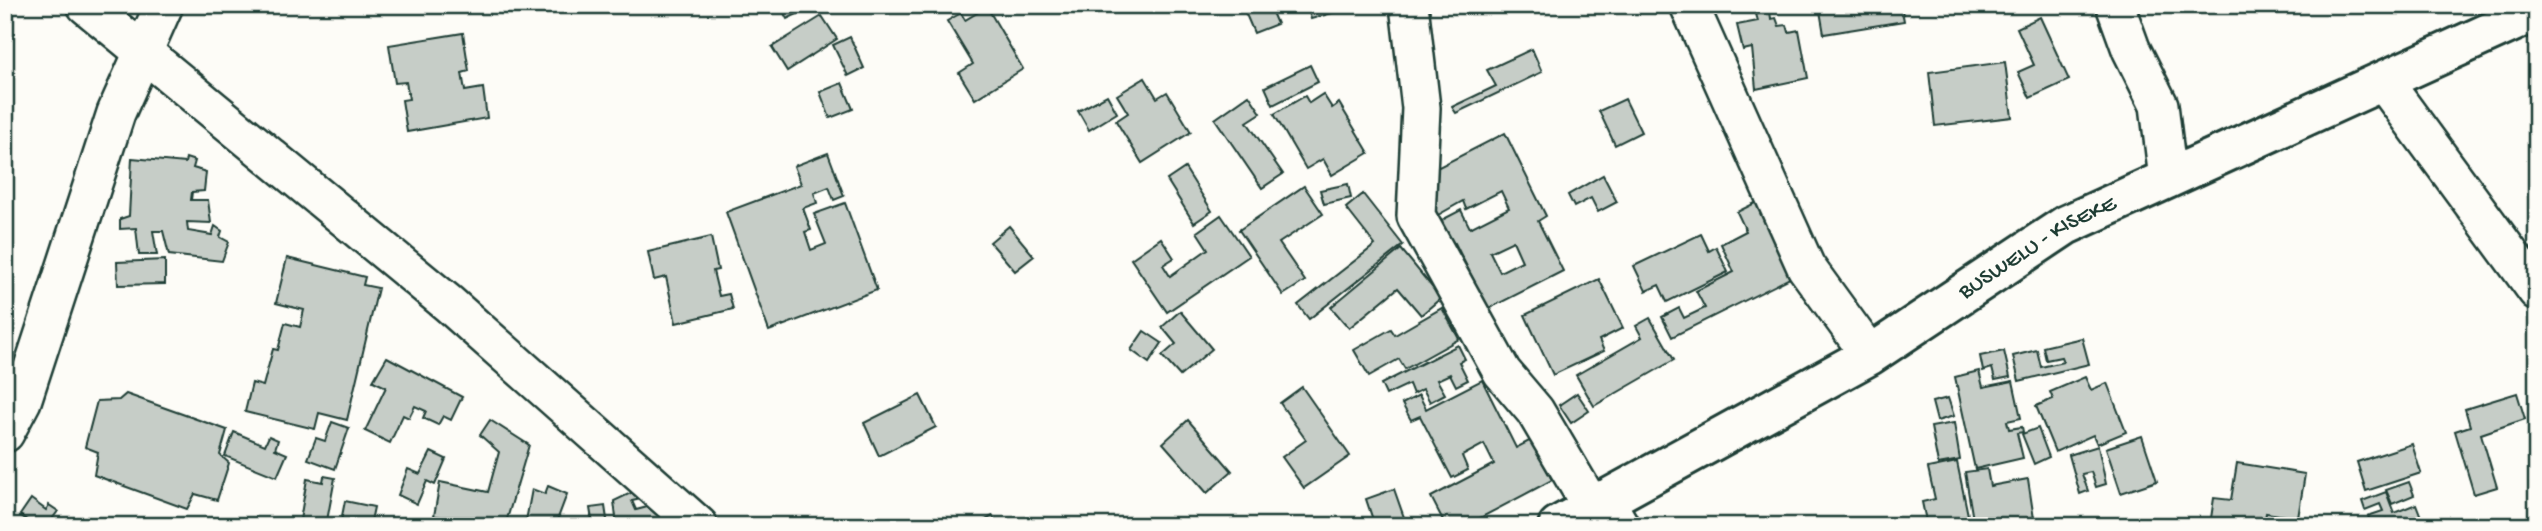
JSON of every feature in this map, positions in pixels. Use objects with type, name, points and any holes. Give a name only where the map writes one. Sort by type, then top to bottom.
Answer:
[{"type":"main road","name":"BUSWELU - KISEKE","points":[[1558,526],[1605,510],[1870,355],[2066,225],[2537,11]]},
{"type":"street","points":[[86,5],[449,304],[699,526]]},
{"type":"street","points":[[5,433],[22,401],[116,113],[164,5]]},
{"type":"street","points":[[1409,5],[1421,108],[1416,216],[1502,372],[1535,411],[1605,510]]},
{"type":"street","points":[[1689,5],[1752,152],[1806,267],[1870,355]]},
{"type":"street","points":[[2115,5],[2131,49],[2159,104],[2168,179]]},
{"type":"street","points":[[2383,81],[2537,291]]},
{"type":"building","points":[[780,5],[809,5],[810,8],[787,19]]},
{"type":"building","points":[[1242,5],[1269,5],[1277,24],[1254,33]]},
{"type":"building","points":[[1307,5],[1360,5],[1311,19]]},
{"type":"building","points":[[1476,5],[1508,5],[1478,13]]},
{"type":"building","points":[[1819,5],[1901,5],[1904,21],[1824,34]]},
{"type":"building","points":[[987,7],[1023,69],[975,99],[959,73],[973,64],[947,21],[961,13],[965,20]]},
{"type":"building","points":[[1770,11],[1771,19],[1776,18],[1779,26],[1787,25],[1789,32],[1799,30],[1808,78],[1756,89],[1752,48],[1743,50],[1737,25],[1758,21],[1756,14]]},
{"type":"building","points":[[822,16],[837,39],[787,71],[772,47]]},
{"type":"building","points":[[2040,17],[2069,80],[2030,98],[2018,72],[2034,65],[2017,28]]},
{"type":"building","points":[[463,33],[469,71],[462,73],[465,91],[483,88],[487,118],[407,132],[402,100],[409,99],[406,82],[395,83],[389,45]]},
{"type":"building","points":[[850,37],[864,68],[848,76],[833,45]]},
{"type":"building","points":[[1532,49],[1542,72],[1456,113],[1452,107],[1496,86],[1487,70]]},
{"type":"building","points":[[2005,62],[2012,117],[1935,126],[1929,72]]},
{"type":"building","points":[[1310,65],[1318,82],[1273,105],[1265,87]]},
{"type":"building","points":[[1145,78],[1157,98],[1167,92],[1191,132],[1142,163],[1116,121],[1128,113],[1117,95]]},
{"type":"building","points":[[842,83],[853,109],[830,118],[820,92]]},
{"type":"building","points":[[1323,94],[1332,108],[1339,103],[1369,153],[1332,175],[1323,159],[1306,169],[1274,114],[1305,96],[1309,103]]},
{"type":"building","points":[[1107,95],[1117,113],[1089,130],[1078,111]]},
{"type":"building","points":[[1249,95],[1261,113],[1247,122],[1283,174],[1262,188],[1215,119]]},
{"type":"building","points":[[1625,99],[1641,132],[1615,145],[1599,111]]},
{"type":"building","points":[[1505,133],[1546,216],[1538,221],[1563,271],[1488,309],[1455,243],[1452,244],[1440,221],[1461,210],[1470,228],[1509,208],[1501,191],[1466,209],[1463,201],[1438,215],[1427,195],[1425,174]],"holes":[[[1513,241],[1522,261],[1500,272],[1490,252]]]},
{"type":"building","points":[[828,153],[844,196],[834,200],[829,187],[814,193],[817,203],[803,208],[811,230],[805,232],[811,250],[826,244],[814,214],[845,203],[877,290],[769,331],[726,212],[801,184],[794,166]]},
{"type":"building","points":[[132,158],[185,163],[186,158],[195,161],[193,168],[206,172],[204,191],[192,192],[191,200],[208,200],[211,223],[187,222],[188,231],[212,235],[215,226],[222,231],[220,237],[229,242],[222,261],[169,255],[163,231],[153,231],[157,255],[139,255],[136,228],[120,229],[120,219],[129,216]]},
{"type":"building","points":[[1185,168],[1212,211],[1194,223],[1167,180]]},
{"type":"building","points":[[1603,175],[1617,202],[1598,212],[1591,198],[1574,207],[1568,195]]},
{"type":"building","points":[[1348,184],[1351,198],[1324,204],[1320,190]]},
{"type":"building","points":[[1304,186],[1323,214],[1279,243],[1305,281],[1283,295],[1239,230]]},
{"type":"building","points":[[1363,194],[1403,245],[1309,319],[1298,305],[1375,245],[1346,208]]},
{"type":"building","points":[[1759,201],[1796,275],[1672,337],[1662,317],[1679,308],[1684,318],[1705,308],[1696,291],[1734,272],[1721,244],[1746,231],[1737,212]]},
{"type":"building","points":[[1221,215],[1249,256],[1167,312],[1131,259],[1161,238],[1174,258],[1163,265],[1170,276],[1208,249],[1197,232]]},
{"type":"building","points":[[1009,226],[1034,256],[1015,271],[990,242]]},
{"type":"building","points":[[1701,234],[1709,251],[1716,247],[1728,272],[1667,302],[1659,285],[1646,291],[1634,266]]},
{"type":"building","points":[[711,237],[718,270],[713,271],[719,296],[729,294],[733,309],[676,323],[666,277],[654,280],[648,252]]},
{"type":"building","points":[[1401,249],[1441,298],[1421,315],[1398,288],[1349,328],[1331,307]]},
{"type":"building","points":[[287,258],[365,277],[363,285],[378,288],[347,420],[319,413],[315,429],[245,412],[252,383],[263,386],[273,349],[278,350],[285,323],[300,327],[304,310],[276,303]]},
{"type":"building","points":[[165,260],[165,284],[118,285],[117,262]]},
{"type":"building","points":[[1599,279],[1623,328],[1599,340],[1604,351],[1553,375],[1525,315]]},
{"type":"building","points":[[1442,308],[1459,339],[1405,369],[1399,359],[1369,376],[1354,350],[1391,329],[1395,335]]},
{"type":"building","points":[[1180,311],[1212,349],[1180,376],[1162,356],[1176,344],[1162,327]]},
{"type":"building","points":[[1650,318],[1674,360],[1594,406],[1576,375],[1642,337],[1636,326]]},
{"type":"building","points":[[1144,331],[1162,343],[1149,363],[1131,350]]},
{"type":"building","points":[[2082,338],[2089,364],[2019,381],[2013,356],[2037,350],[2041,367],[2063,362],[2061,357],[2046,360],[2043,347]]},
{"type":"building","points":[[1458,345],[1465,359],[1459,362],[1468,380],[1456,386],[1450,374],[1437,380],[1445,394],[1430,402],[1423,389],[1413,394],[1409,384],[1386,395],[1381,384]]},
{"type":"building","points":[[2004,351],[2010,377],[1995,380],[1992,368],[1983,371],[1980,356]]},
{"type":"building","points":[[387,357],[462,397],[451,420],[443,416],[438,425],[423,418],[426,411],[415,406],[409,418],[403,415],[390,443],[365,431],[386,387],[373,381]]},
{"type":"building","points":[[1979,371],[1983,387],[2013,381],[2021,418],[2007,421],[2009,429],[2022,427],[2023,432],[2017,433],[2023,458],[1975,469],[1955,377]]},
{"type":"building","points":[[2085,377],[2091,390],[2107,383],[2126,432],[2097,444],[2093,435],[2055,452],[2036,406],[2053,399],[2050,392]]},
{"type":"building","points":[[1482,380],[1516,448],[1531,440],[1552,480],[1465,526],[1446,526],[1431,497],[1494,464],[1484,444],[1462,456],[1468,470],[1452,478],[1420,416],[1411,420],[1402,404],[1419,395],[1426,409]]},
{"type":"building","points":[[1302,387],[1350,456],[1304,488],[1282,457],[1306,440],[1280,403]]},
{"type":"building","points":[[1577,393],[1589,411],[1571,423],[1559,405]]},
{"type":"building","points":[[2517,393],[2525,419],[2481,434],[2497,487],[2474,494],[2455,431],[2470,426],[2465,409]]},
{"type":"building","points":[[126,394],[227,430],[220,455],[229,463],[217,500],[195,494],[187,509],[94,475],[98,452],[85,447],[97,401],[119,400]]},
{"type":"building","points":[[920,395],[936,427],[879,456],[864,423]]},
{"type":"building","points":[[1948,398],[1954,416],[1937,421],[1932,402]]},
{"type":"building","points":[[490,420],[529,445],[505,526],[434,516],[440,482],[488,492],[499,452],[480,435]]},
{"type":"building","points":[[1188,420],[1232,471],[1207,493],[1163,443]]},
{"type":"building","points":[[332,422],[349,428],[335,469],[308,459],[316,438],[325,441]]},
{"type":"building","points":[[1954,423],[1960,460],[1938,464],[1931,427]]},
{"type":"building","points":[[2038,428],[2049,457],[2034,464],[2022,434]]},
{"type":"building","points":[[234,432],[265,445],[269,436],[278,440],[275,449],[287,454],[277,477],[225,456]]},
{"type":"building","points":[[2142,436],[2157,481],[2121,493],[2106,448]]},
{"type":"building","points":[[2412,444],[2421,473],[2366,491],[2357,462]]},
{"type":"building","points":[[2098,446],[2106,484],[2096,487],[2091,472],[2082,474],[2088,491],[2080,494],[2069,455]]},
{"type":"building","points":[[431,452],[446,459],[435,485],[427,481],[417,504],[398,495],[408,469],[420,474]]},
{"type":"building","points":[[1957,462],[1969,520],[1927,526],[1922,502],[1935,499],[1928,468]]},
{"type":"building","points":[[2237,463],[2305,474],[2298,518],[2266,513],[2264,526],[2210,525],[2214,498],[2231,500]]},
{"type":"building","points":[[1987,469],[1990,486],[2028,479],[2034,519],[1974,526],[1965,472]]},
{"type":"building","points":[[324,476],[335,478],[326,526],[299,526],[307,479],[323,482]]},
{"type":"building","points":[[2409,482],[2414,495],[2392,504],[2386,490]]},
{"type":"building","points":[[548,486],[567,494],[555,526],[525,526],[532,489],[545,494]]},
{"type":"building","points":[[1394,489],[1407,526],[1375,526],[1366,499]]},
{"type":"building","points":[[637,490],[641,499],[632,501],[636,510],[659,504],[672,526],[617,526],[614,501]]},
{"type":"building","points":[[2386,492],[2394,513],[2416,504],[2421,517],[2397,526],[2389,526],[2387,519],[2371,525],[2368,516],[2383,511],[2380,504],[2365,510],[2362,501]]},
{"type":"building","points":[[31,499],[46,510],[49,505],[58,511],[47,526],[35,526],[20,515]]},
{"type":"building","points":[[345,501],[374,507],[370,526],[340,526]]},
{"type":"building","points":[[605,506],[608,526],[593,526],[590,508]]},
{"type":"building","points":[[993,516],[998,526],[975,526]]},
{"type":"building","points":[[2122,518],[2124,526],[2083,526]]}]
